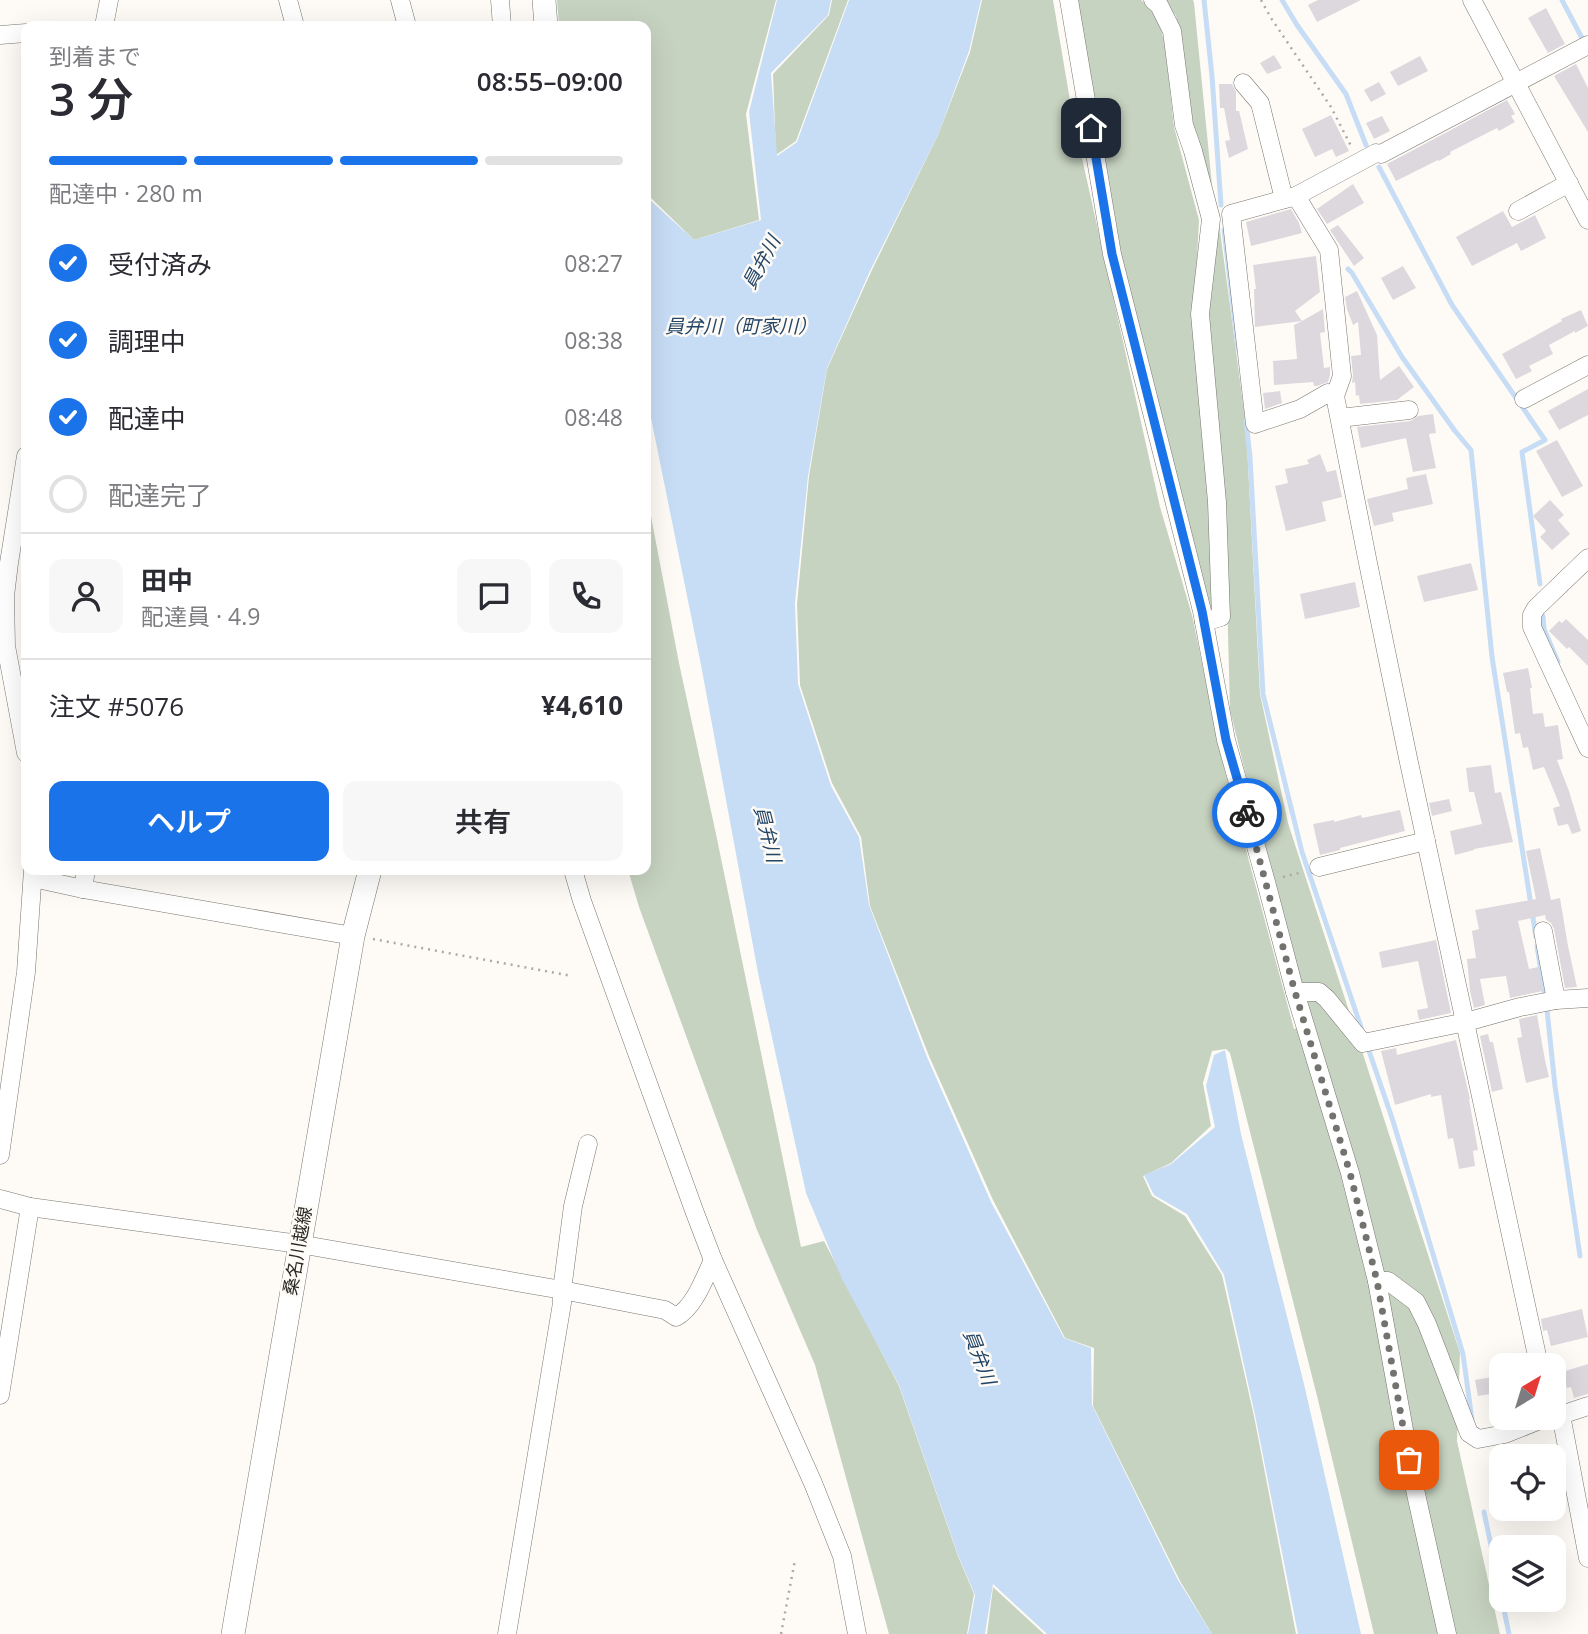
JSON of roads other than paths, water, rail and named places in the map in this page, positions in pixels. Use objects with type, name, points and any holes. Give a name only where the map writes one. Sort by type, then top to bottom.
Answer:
[{"type":"main road","points":[[544,0],[545,21]]},
{"type":"main road","name":"桑名川越線","points":[[233,1634],[352,936],[369,875]]},
{"type":"street","points":[[105,21],[109,0]]},
{"type":"street","points":[[288,0],[294,21]]},
{"type":"street","points":[[400,0],[406,21]]},
{"type":"street","points":[[500,0],[502,21]]},
{"type":"street","points":[[1069,0],[1112,254],[1203,622],[1226,740],[1295,992],[1350,1173],[1377,1281],[1414,1485],[1447,1634]]},
{"type":"street","points":[[1153,0],[1159,5],[1172,31],[1184,125],[1211,219],[1200,314],[1217,502],[1221,617],[1203,622]]},
{"type":"street","points":[[1472,0],[1588,220]]},
{"type":"street","points":[[0,36],[21,34]]},
{"type":"street","points":[[1211,219],[1290,198],[1376,153],[1381,154],[1588,45]]},
{"type":"street","points":[[1243,83],[1260,103],[1290,198],[1329,250],[1342,376],[1335,396],[1367,563],[1536,1353]]},
{"type":"street","points":[[1518,211],[1569,183]]},
{"type":"street","points":[[1231,214],[1255,424],[1300,409],[1328,393],[1335,396]]},
{"type":"street","points":[[1524,398],[1588,365]]},
{"type":"street","points":[[1340,418],[1409,410]]},
{"type":"street","points":[[21,487],[5,596],[3,646],[21,730]]},
{"type":"street","points":[[1588,558],[1544,599],[1532,615],[1532,627],[1588,748]]},
{"type":"street","points":[[1319,867],[1426,841]]},
{"type":"street","points":[[0,1155],[26,972],[33,875]]},
{"type":"street","points":[[36,875],[83,889],[352,936]]},
{"type":"street","points":[[83,889],[85,875]]},
{"type":"street","points":[[574,875],[713,1260],[813,1483],[842,1556],[857,1634]]},
{"type":"street","points":[[1543,931],[1556,1000]]},
{"type":"street","points":[[1295,992],[1319,992],[1368,1042],[1466,1022],[1520,1007],[1556,1000],[1588,998]]},
{"type":"street","points":[[507,1634],[562,1303],[573,1206],[588,1144]]},
{"type":"street","points":[[0,1199],[30,1207],[299,1244],[562,1290],[665,1310],[676,1317],[697,1294],[713,1260]]},
{"type":"street","points":[[0,1395],[30,1207]]},
{"type":"street","points":[[1377,1281],[1388,1281],[1416,1302],[1469,1433],[1478,1438],[1516,1430]]},
{"type":"street","points":[[1566,1412],[1588,1406]]},
{"type":"street","points":[[1557,1430],[1588,1558]]},
{"type":"water","name":"員弁川（町家川）","points":[[777,0],[831,0],[828,15],[771,73],[777,156],[797,142],[849,0],[981,0],[969,51],[938,135],[870,271],[827,368],[808,476],[795,603],[798,684],[831,786],[859,837],[869,905],[927,1057],[991,1202],[1064,1338],[1091,1348],[1092,1405],[1178,1580],[1212,1634],[1047,1634],[993,1584],[985,1634],[968,1634],[975,1595],[958,1555],[899,1385],[842,1279],[806,1193],[759,978],[701,665],[651,418],[651,201],[694,240],[761,220],[749,112]]},
{"type":"water","points":[[1225,1050],[1241,1134],[1304,1384],[1361,1634],[1298,1634],[1224,1275],[1187,1214],[1154,1195],[1144,1175],[1171,1164],[1215,1127],[1206,1086],[1214,1055]]},
{"type":"waterway","points":[[1204,0],[1221,205]]},
{"type":"waterway","points":[[1282,0],[1346,94],[1366,145]]},
{"type":"waterway","points":[[1562,0],[1583,40]]},
{"type":"waterway","points":[[1379,167],[1452,305],[1545,440],[1522,452],[1540,584]]},
{"type":"waterway","points":[[1224,230],[1238,349]]},
{"type":"waterway","points":[[1348,269],[1402,357],[1471,450],[1492,657],[1536,937]]},
{"type":"waterway","points":[[1246,421],[1263,694],[1302,852],[1363,1033]]},
{"type":"waterway","points":[[1543,616],[1544,629],[1558,662]]},
{"type":"waterway","points":[[1537,946],[1545,996]]},
{"type":"waterway","points":[[1547,1010],[1555,1086],[1580,1256]]},
{"type":"waterway","points":[[1367,1045],[1393,1121],[1463,1354],[1472,1420]]},
{"type":"waterway","points":[[1484,1512],[1489,1536]]},
{"type":"waterway","points":[[1504,1612],[1509,1634]]},
{"type":"water label","name":"員弁川","points":[[761,262]]},
{"type":"water label","name":"員弁川","points":[[768,834]]},
{"type":"water label","name":"員弁川","points":[[980,1357]]}]
